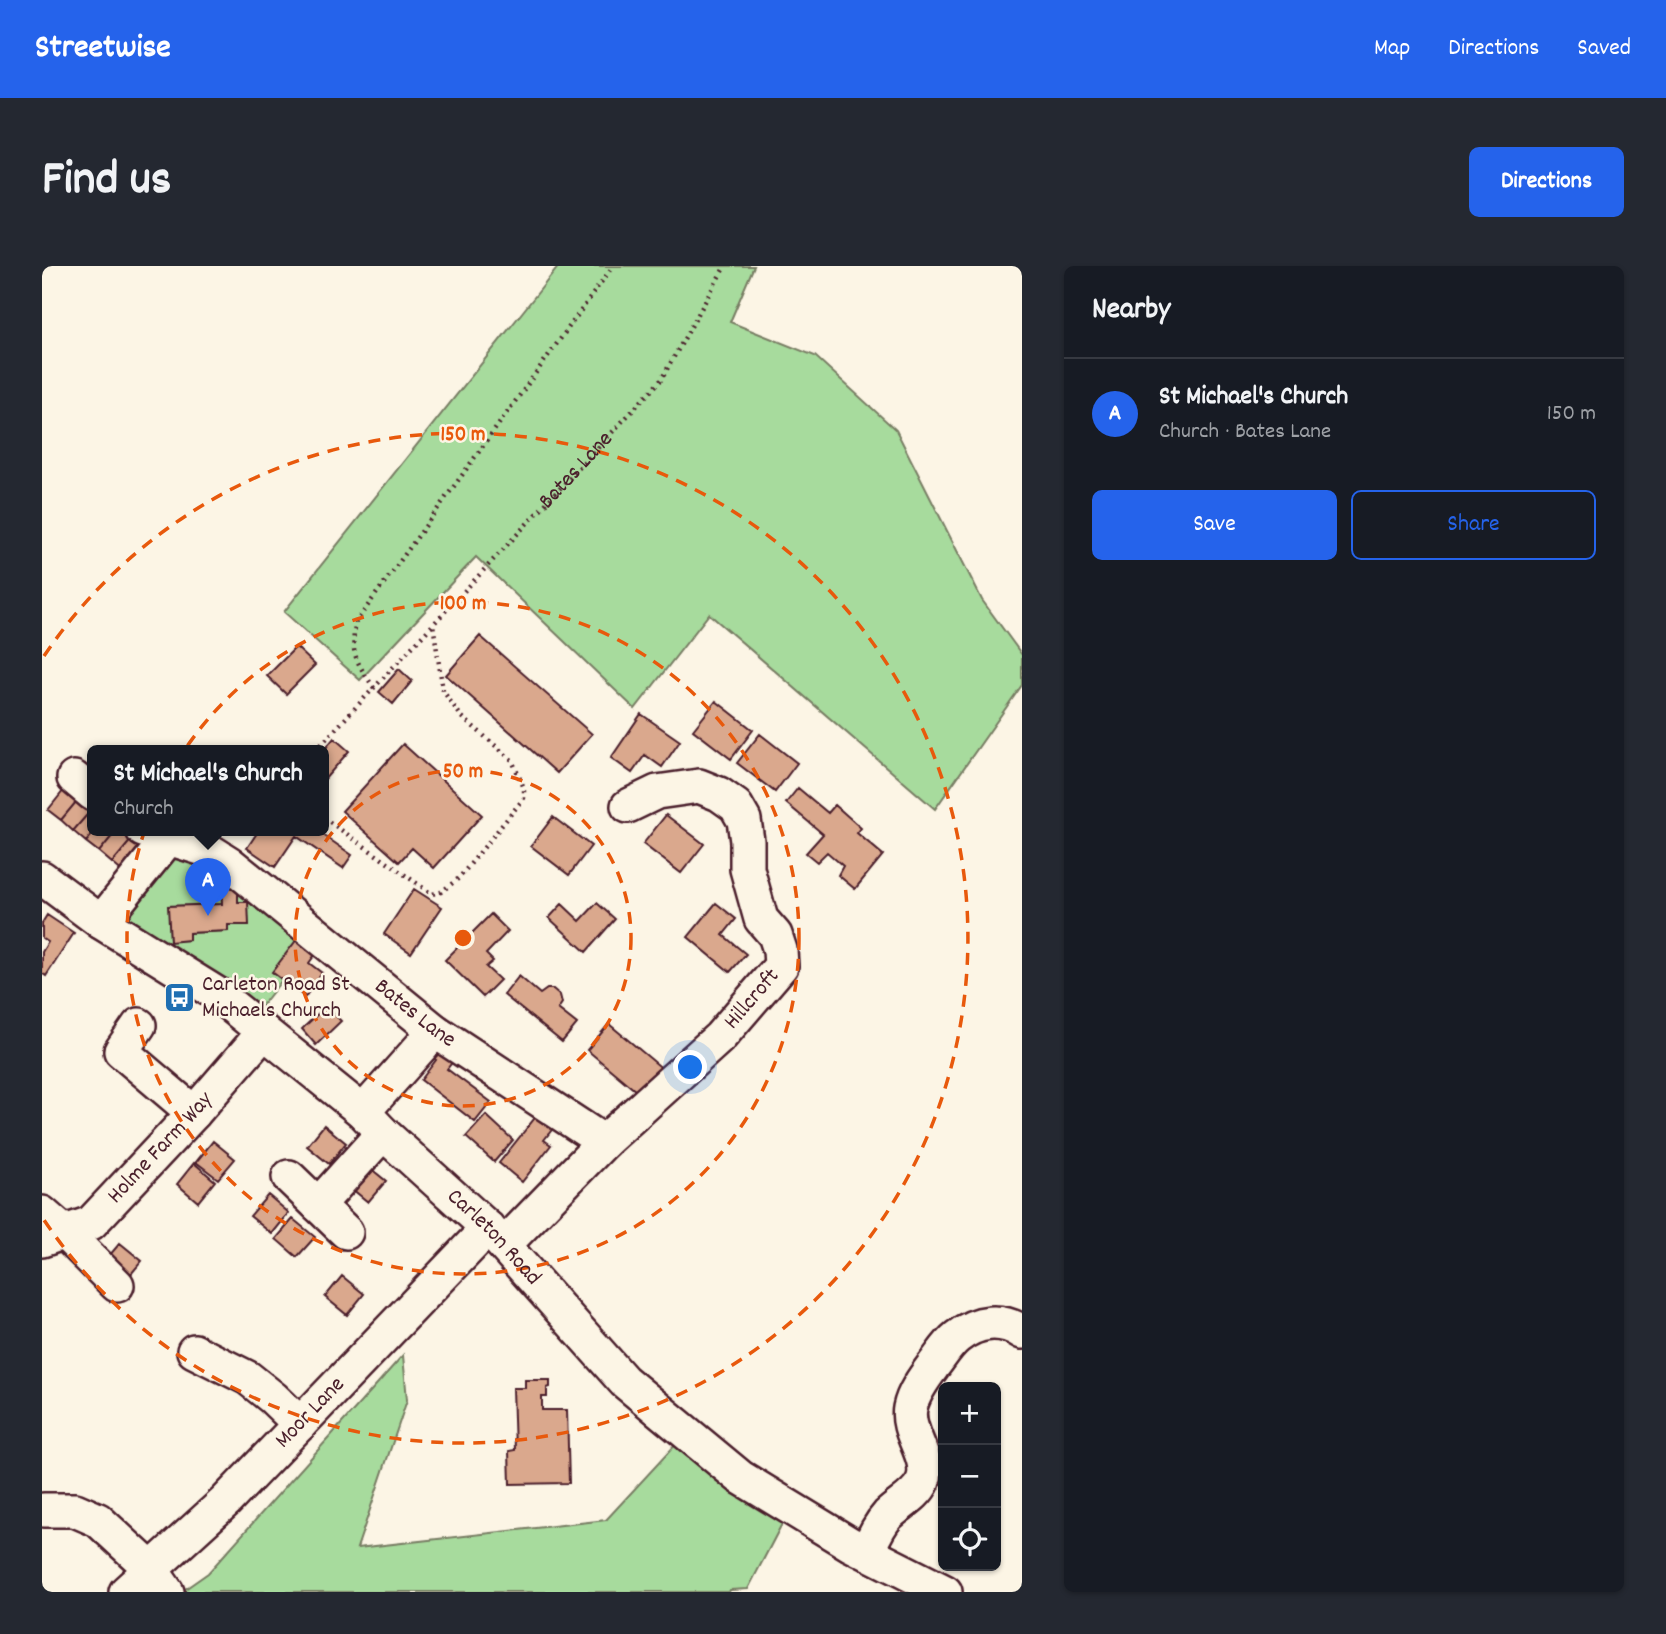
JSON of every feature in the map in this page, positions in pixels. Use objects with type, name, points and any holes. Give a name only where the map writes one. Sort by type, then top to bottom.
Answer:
[{"type":"street","name":"Hillcroft","points":[[604,1142],[720,1037],[780,966],[780,950],[775,935],[761,919],[747,869],[744,820],[736,806],[719,794],[699,786],[657,792],[628,806]]},
{"type":"street","name":"Bates Lane","points":[[102,922],[154,836]]},
{"type":"street","name":"Bates Lane","points":[[161,836],[210,851],[229,863],[435,1031],[604,1142]]},
{"type":"street","name":"Carleton Road","points":[[48,893],[102,922],[217,994],[373,1123],[496,1236],[624,1381],[740,1478],[850,1544],[946,1592]]},
{"type":"street","points":[[139,1025],[121,1051],[194,1113]]},
{"type":"street","points":[[318,1205],[435,1031]]},
{"type":"street","name":"Holme Farm Way","points":[[50,1229],[91,1223],[194,1113],[264,1032]]},
{"type":"street","points":[[496,1236],[604,1142]]},
{"type":"street","points":[[289,1177],[346,1232]]},
{"type":"street","points":[[50,1229],[117,1285]]},
{"type":"street","name":"Moor Lane","points":[[126,1592],[159,1581],[226,1502],[300,1424],[496,1236]]},
{"type":"street","points":[[867,1552],[878,1527],[922,1484],[924,1465],[909,1420],[910,1407],[924,1378],[956,1338],[970,1328],[983,1323],[998,1322],[1022,1332]]},
{"type":"street","points":[[194,1351],[248,1378],[300,1424]]},
{"type":"street","points":[[44,1510],[75,1510],[98,1520],[159,1581]]},
{"type":"path","points":[[374,688],[359,664],[353,648],[356,622],[613,266]]},
{"type":"path","name":"Bates Lane","points":[[321,745],[661,380],[725,266]]},
{"type":"path","points":[[329,822],[432,894],[441,892],[459,878],[524,798],[524,788],[512,760],[461,716],[443,691],[433,624]]},
{"type":"green space","points":[[559,266],[754,266],[730,322],[815,356],[896,430],[982,600],[1022,655],[1022,685],[935,809],[709,614],[635,709],[476,557],[360,680],[284,612]]},
{"type":"green space","points":[[177,856],[233,875],[310,944],[257,1012],[118,921],[163,857]],"holes":[[[238,887],[238,902],[248,925],[228,925],[228,931],[189,933],[188,940],[170,941],[169,906],[222,904]]]},
{"type":"green space","points":[[403,1355],[407,1400],[357,1548],[606,1520],[677,1443],[785,1518],[748,1589],[729,1592],[181,1592],[208,1573]]},
{"type":"building","points":[[480,636],[592,734],[557,773],[446,675]]},
{"type":"building","points":[[296,647],[315,665],[286,694],[267,676]]},
{"type":"building","points":[[399,669],[412,681],[393,704],[379,692]]},
{"type":"building","points":[[716,701],[753,730],[731,759],[693,730]]},
{"type":"building","points":[[641,714],[680,741],[662,767],[645,755],[632,773],[611,758]]},
{"type":"building","points":[[760,734],[797,763],[775,792],[737,763]]},
{"type":"building","points":[[334,738],[349,751],[329,774],[329,745]]},
{"type":"building","points":[[403,744],[482,815],[434,868],[412,848],[399,862],[342,811]]},
{"type":"building","points":[[68,785],[81,796],[61,820],[48,810]]},
{"type":"building","points":[[798,788],[828,813],[835,805],[861,828],[857,833],[883,855],[855,889],[838,875],[843,866],[827,852],[817,862],[806,853],[823,834],[786,803]]},
{"type":"building","points":[[81,796],[87,802],[87,815],[73,831],[61,820]]},
{"type":"building","points":[[87,815],[87,836],[91,836],[86,842],[73,831]]},
{"type":"building","points":[[666,815],[704,844],[681,873],[643,844]]},
{"type":"building","points":[[553,817],[591,846],[569,875],[531,846]]},
{"type":"building","points":[[91,836],[112,836],[99,852],[86,842]]},
{"type":"building","points":[[112,836],[129,836],[132,839],[112,863],[99,852]]},
{"type":"building","points":[[255,836],[296,836],[275,867],[247,848]]},
{"type":"building","points":[[296,836],[325,836],[352,855],[343,868]]},
{"type":"building","points":[[132,839],[145,849],[125,874],[112,863]]},
{"type":"building","points":[[221,879],[232,879],[238,886],[238,902],[248,902],[249,925],[228,925],[228,931],[189,933],[189,940],[170,942],[168,906],[222,904]]},
{"type":"building","points":[[414,889],[442,907],[411,953],[384,934]]},
{"type":"building","points":[[597,903],[615,919],[586,952],[549,918],[562,904],[580,921]]},
{"type":"building","points":[[716,903],[736,919],[723,935],[746,954],[730,972],[688,937]]},
{"type":"building","points":[[491,914],[508,931],[486,954],[493,961],[486,967],[500,980],[483,997],[445,960]]},
{"type":"building","points":[[47,915],[74,933],[46,976],[42,973],[42,952],[48,942],[42,938],[42,923]]},
{"type":"building","points":[[298,938],[317,952],[309,963],[322,973],[305,997],[272,972]]},
{"type":"building","points":[[519,976],[540,994],[547,989],[553,989],[560,995],[562,1003],[558,1009],[577,1024],[562,1042],[504,995]]},
{"type":"building","points":[[326,1006],[341,1021],[316,1045],[302,1029]]},
{"type":"building","points":[[609,1024],[664,1070],[642,1096],[587,1050]]},
{"type":"building","points":[[445,1045],[458,1055],[447,1069],[491,1102],[475,1122],[421,1080],[436,1060],[426,1052]]},
{"type":"building","points":[[542,1109],[558,1122],[544,1140],[551,1145],[522,1182],[499,1163]]},
{"type":"building","points":[[486,1115],[513,1140],[494,1162],[466,1137]]},
{"type":"building","points":[[324,1125],[346,1143],[329,1164],[307,1146]]},
{"type":"building","points":[[213,1141],[235,1159],[218,1179],[196,1162]]},
{"type":"building","points":[[194,1163],[215,1181],[198,1202],[177,1184]]},
{"type":"building","points":[[364,1163],[386,1181],[368,1202],[346,1184]]},
{"type":"building","points":[[268,1195],[289,1213],[272,1234],[250,1216]]},
{"type":"building","points":[[293,1219],[315,1237],[297,1257],[276,1239]]},
{"type":"building","points":[[120,1243],[142,1261],[125,1281],[103,1263]]},
{"type":"building","points":[[342,1276],[364,1294],[347,1315],[325,1297]]},
{"type":"building","points":[[525,1380],[550,1380],[547,1397],[542,1397],[542,1410],[567,1410],[569,1483],[510,1484],[509,1451],[515,1450],[513,1388],[525,1388]]},
{"type":"place","name":"St Michael's Church","points":[[208,916]]},
{"type":"place","name":"Carleton Road St Michaels Church","points":[[179,998]]}]
